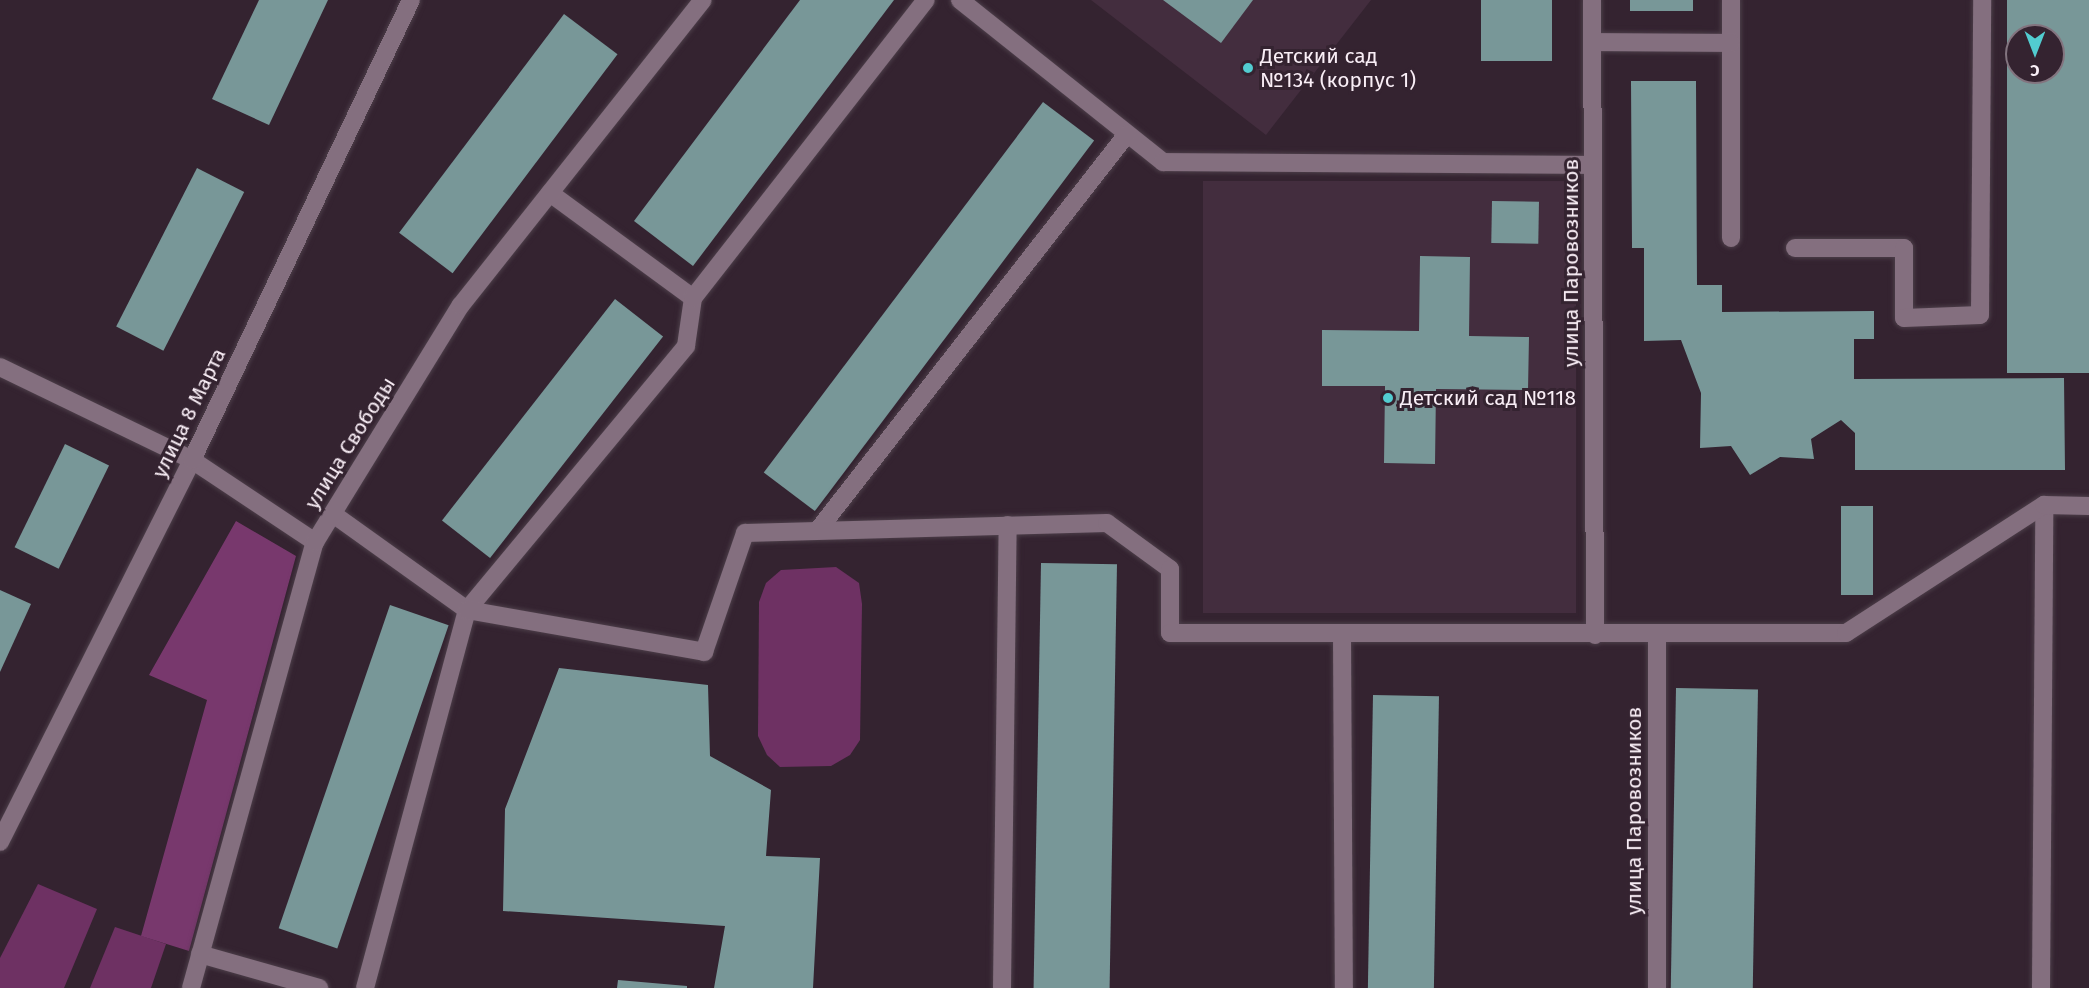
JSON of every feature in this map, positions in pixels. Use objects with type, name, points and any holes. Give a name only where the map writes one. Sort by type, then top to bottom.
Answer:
[{"type":"street","name":"улица 8 Марта","points":[[0,842],[192,460],[411,0]]},
{"type":"street","name":"улица Свободы","points":[[191,988],[315,542],[461,305],[703,0]]},
{"type":"street","points":[[365,988],[467,610],[686,346],[693,298],[926,0]]},
{"type":"street","points":[[960,0],[1163,162],[1593,165]]},
{"type":"street","name":"улица Паровозников","points":[[1592,0],[1595,635]]},
{"type":"street","points":[[1731,0],[1731,238]]},
{"type":"street","points":[[1795,248],[1905,248],[1905,318],[1980,315],[1982,0]]},
{"type":"street","points":[[1592,42],[1731,43]]},
{"type":"street","points":[[818,530],[1127,134]]},
{"type":"street","points":[[550,193],[693,298]]},
{"type":"street","points":[[0,367],[192,460],[315,542]]},
{"type":"street","points":[[333,514],[467,610],[704,652],[745,532],[1107,522],[1170,569],[1170,633],[1595,635],[1846,633],[2044,505],[2089,506]]},
{"type":"street","points":[[2041,988],[2044,505]]},
{"type":"street","points":[[1002,988],[1008,525]]},
{"type":"street","points":[[1342,633],[1344,988]]},
{"type":"street","name":"улица Паровозников","points":[[1656,634],[1656,988]]},
{"type":"street","points":[[200,954],[319,988]]},
{"type":"shaded area","name":"Детский сад №134 (корпус 1)","points":[[1091,0],[1371,0],[1266,135]]},
{"type":"shaded area","name":"Детский сад №118","points":[[1203,181],[1576,181],[1576,613],[1203,613]]},
{"type":"shaded area","points":[[236,521],[296,556],[189,951],[141,936],[207,700],[149,675]]},
{"type":"shaded area","points":[[836,567],[859,583],[862,604],[860,740],[850,755],[831,766],[780,767],[767,755],[758,736],[759,602],[766,583],[781,570]]},
{"type":"shaded area","points":[[38,884],[97,909],[64,988],[0,988],[0,958]]},
{"type":"shaded area","points":[[115,927],[166,944],[151,988],[90,988]]},
{"type":"building","points":[[259,0],[328,0],[269,125],[212,99]]},
{"type":"building","points":[[800,0],[894,0],[693,266],[634,221]]},
{"type":"building","points":[[1163,0],[1253,0],[1221,43]]},
{"type":"building","points":[[1481,0],[1552,0],[1552,61],[1481,61]]},
{"type":"building","points":[[1630,0],[1693,0],[1693,11],[1630,11]]},
{"type":"building","points":[[2007,0],[2089,0],[2089,373],[2007,373],[2007,84],[2065,84],[2065,24],[2007,24]]},
{"type":"building","points":[[564,14],[618,54],[453,273],[399,233]]},
{"type":"building","points":[[1631,81],[1696,81],[1697,285],[1722,285],[1722,312],[1874,311],[1874,339],[1854,339],[1854,379],[2064,378],[2065,470],[1855,470],[1855,433],[1841,420],[1811,439],[1814,459],[1780,457],[1750,475],[1731,446],[1700,448],[1701,393],[1681,340],[1644,341],[1644,248],[1632,248]]},
{"type":"building","points":[[1043,102],[1094,141],[815,511],[764,473]]},
{"type":"building","points":[[197,168],[244,192],[163,351],[116,327]]},
{"type":"building","points":[[1492,201],[1539,202],[1538,244],[1491,243]]},
{"type":"building","points":[[1420,256],[1470,257],[1469,336],[1529,337],[1528,390],[1436,389],[1435,464],[1384,463],[1385,386],[1322,386],[1322,330],[1419,331]]},
{"type":"building","points":[[615,299],[663,337],[490,558],[442,520]]},
{"type":"building","points":[[65,444],[109,465],[59,569],[15,547]]},
{"type":"building","points":[[1841,506],[1873,506],[1873,595],[1841,595]]},
{"type":"building","points":[[1041,563],[1117,564],[1110,988],[1034,988]]},
{"type":"building","points":[[0,590],[31,604],[0,672]]},
{"type":"building","points":[[390,605],[449,625],[337,949],[279,928]]},
{"type":"building","points":[[559,668],[708,685],[710,756],[771,790],[766,856],[820,858],[813,988],[714,988],[725,926],[503,911],[505,809]]},
{"type":"building","points":[[1676,688],[1758,689],[1753,988],[1671,988]]},
{"type":"building","points":[[1373,695],[1439,696],[1434,988],[1368,988]]},
{"type":"building","points":[[618,980],[687,986],[687,988],[617,988]]},
{"type":"place","name":"Детский сад №134 (корпус 1)","points":[[1248,68]]},
{"type":"place","name":"Детский сад №118","points":[[1388,398]]}]
